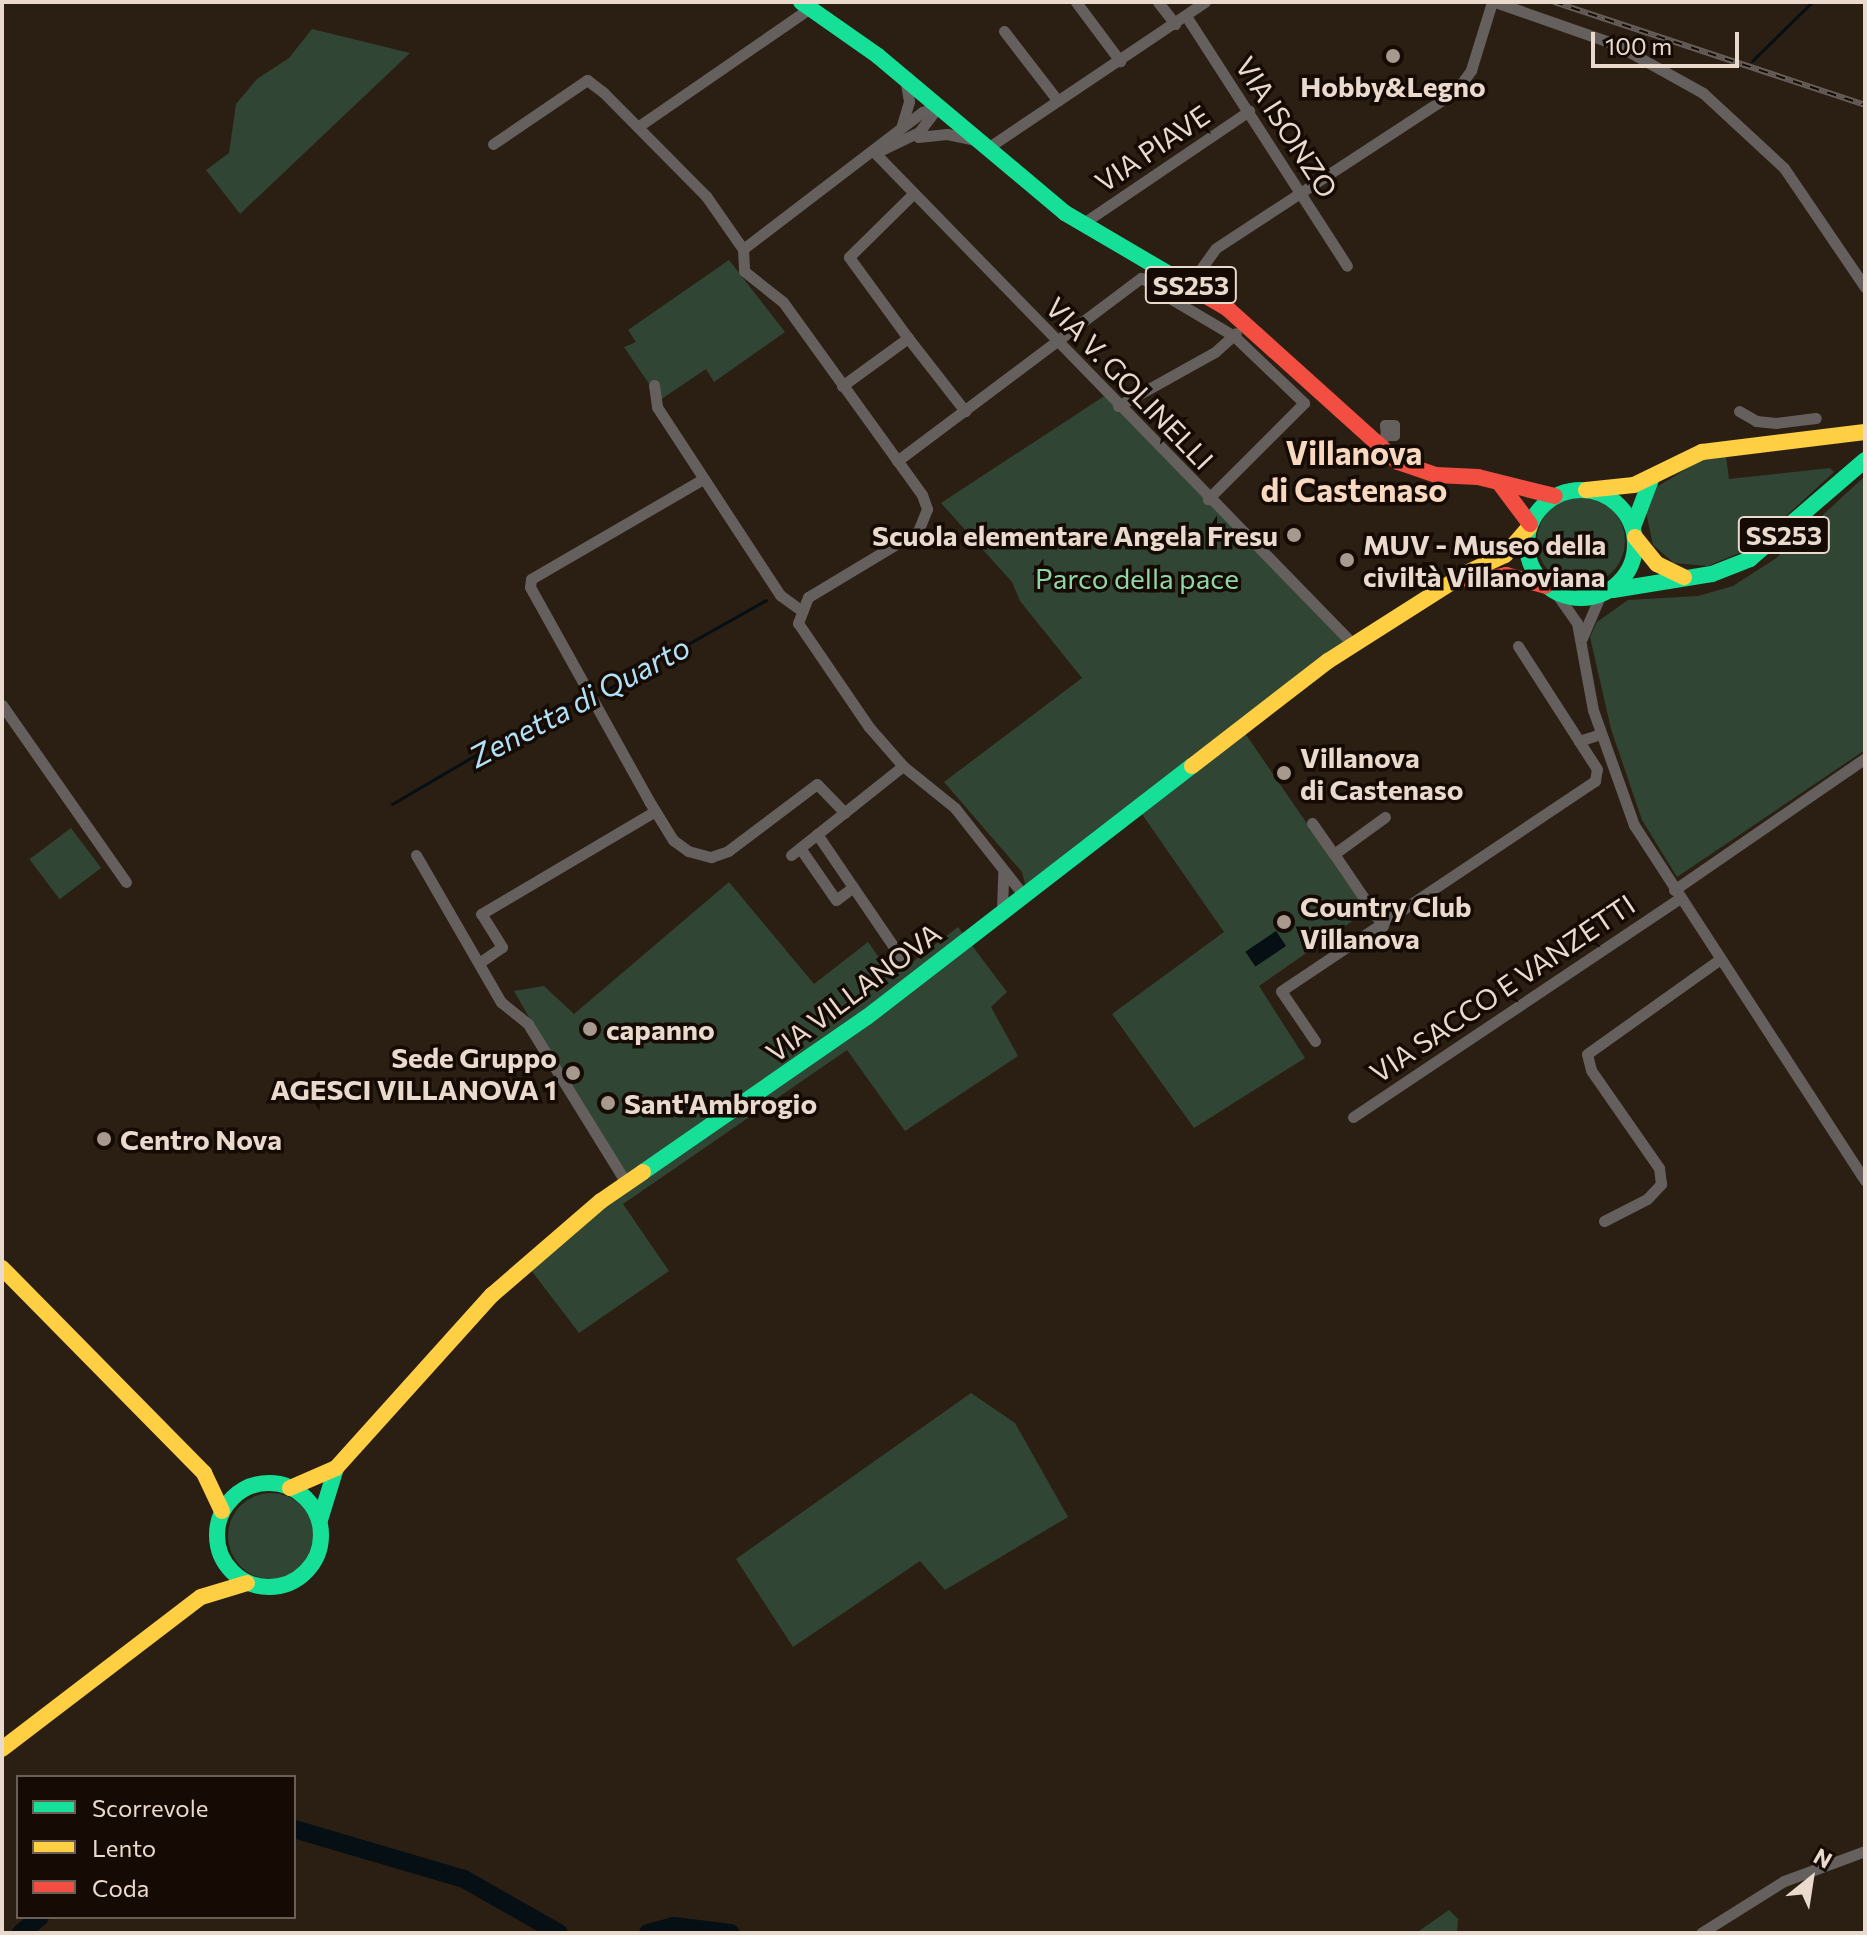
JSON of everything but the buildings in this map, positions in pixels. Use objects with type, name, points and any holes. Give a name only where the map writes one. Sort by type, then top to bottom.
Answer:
[{"type":"main road","name":"SS253","points":[[805,5],[905,78],[981,144],[1082,224],[1160,278],[1190,284],[1240,329],[1420,471],[1498,482],[1555,496],[1586,490]]},
{"type":"main road","points":[[1586,490],[1621,489],[1652,477],[1689,455],[1865,432]]},
{"type":"main road","name":"SS253","points":[[1551,589],[1585,599],[1727,570],[1761,552],[1865,460]]},
{"type":"main road","points":[[1605,593],[1631,567],[1634,532],[1652,477]]},
{"type":"main road","points":[[1498,482],[1530,525],[1531,565],[1551,589]]},
{"type":"main road","points":[[1586,490],[1610,497],[1657,564],[1684,577]]},
{"type":"main road","points":[[1530,525],[1555,496]]},
{"type":"main road","name":"VIA VILLANOVA","points":[[319,1522],[324,1491],[336,1468],[520,1267],[627,1184],[817,1055],[1022,893],[1353,644],[1505,555],[1530,525]]},
{"type":"main road","name":"VIA VILLANOVA","points":[[1435,594],[1500,575],[1551,589]]},
{"type":"main road","points":[[2,1268],[204,1473],[222,1511]]},
{"type":"main road","name":"VIA VILLANOVA","points":[[290,1488],[336,1468]]},
{"type":"main road","points":[[204,1473],[244,1489]]},
{"type":"main road","points":[[2,1749],[201,1597],[247,1583],[276,1587],[302,1575],[319,1551],[319,1522],[303,1496],[290,1488],[259,1484],[244,1489],[222,1511],[216,1534],[222,1558],[247,1583]]},
{"type":"main road","points":[[201,1597],[222,1558]]},
{"type":"street","points":[[1076,2],[1120,61]]},
{"type":"street","points":[[1158,2],[1175,24]]},
{"type":"street","points":[[875,153],[909,139],[947,134],[981,144],[1058,101],[1205,2]]},
{"type":"street","points":[[1190,284],[1216,248],[1456,91],[1471,70],[1494,2],[1629,50],[1703,93],[1784,168],[1865,287]]},
{"type":"street","points":[[639,126],[805,5]]},
{"type":"street","name":"VIA ISONZO","points":[[1186,16],[1347,266]]},
{"type":"street","points":[[1004,31],[1058,101]]},
{"type":"street","points":[[900,130],[909,107],[905,78]]},
{"type":"street","points":[[493,144],[587,80],[639,126],[706,196],[743,249],[744,271],[783,302],[922,495],[924,521],[910,538],[808,597],[799,609],[798,623],[869,727],[903,766],[955,808],[1022,893]]},
{"type":"street","points":[[743,249],[875,153],[900,130],[938,107]]},
{"type":"street","points":[[909,139],[932,120],[938,107]]},
{"type":"street","name":"VIA PIAVE","points":[[1082,224],[1249,111]]},
{"type":"street","name":"VIA V. GOLINELLI","points":[[875,153],[1208,499],[1353,644]]},
{"type":"street","points":[[914,193],[849,257],[965,411]]},
{"type":"street","points":[[897,461],[1058,344],[1141,278],[1160,278],[1240,329],[1304,403],[1208,499]]},
{"type":"street","points":[[1118,406],[1215,352],[1240,329]]},
{"type":"street","points":[[842,386],[908,338]]},
{"type":"street","points":[[654,385],[657,407],[703,479],[780,595],[799,609]]},
{"type":"street","points":[[1739,411],[1756,421],[1816,418]]},
{"type":"street","points":[[1790,421],[1793,440]]},
{"type":"street","points":[[703,479],[531,579],[530,587],[655,811],[673,840],[688,851],[711,857],[728,851],[817,784],[845,813]]},
{"type":"street","points":[[1551,589],[1572,611],[1582,639],[1601,734],[1634,825],[1676,895],[1865,1181]]},
{"type":"street","points":[[1582,639],[1605,593]]},
{"type":"street","points":[[1315,1041],[1281,991],[1383,926],[1598,775],[1518,646]]},
{"type":"street","points":[[2,705],[126,882]]},
{"type":"street","points":[[1579,741],[1601,734]]},
{"type":"street","name":"VIA SACCO E VANZETTI","points":[[1353,1117],[1676,895],[1865,758]]},
{"type":"street","points":[[853,887],[836,900],[796,851],[903,766]]},
{"type":"street","points":[[479,963],[502,947],[481,914],[655,811]]},
{"type":"street","points":[[1334,854],[1385,817]]},
{"type":"street","points":[[1312,823],[1383,926]]},
{"type":"street","points":[[817,834],[900,956]]},
{"type":"street","points":[[416,855],[501,1002],[528,1024],[627,1184]]},
{"type":"street","points":[[1002,909],[1003,870]]},
{"type":"street","points":[[1604,1221],[1647,1199],[1661,1184],[1659,1168],[1591,1070],[1587,1054],[1719,960]]},
{"type":"street","points":[[1701,1933],[1784,1881],[1865,1851]]},
{"type":"green space","points":[[312,29],[410,53],[240,214],[206,170],[229,153],[236,104],[257,79],[289,58]]},
{"type":"green space","points":[[729,260],[785,332],[714,382],[706,369],[660,400],[624,347],[636,342],[628,330]]},
{"type":"green space","name":"Parco della pace","points":[[1112,391],[1351,644],[1238,723],[1367,911],[1259,986],[1305,1058],[1194,1128],[1112,1014],[1224,932],[1137,807],[1026,888],[1022,872],[944,782],[1082,678],[1020,601],[1012,582],[941,503]]},
{"type":"green space","points":[[1726,456],[1729,479],[1830,468],[1834,472],[1751,548],[1708,566],[1674,563],[1653,545],[1646,512],[1655,488],[1701,460]]},
{"type":"green space","points":[[1865,476],[1865,750],[1677,877],[1642,820],[1611,729],[1590,637],[1597,622],[1628,600],[1698,596],[1733,586],[1775,559]]},
{"type":"green space","points":[[1581,497],[1598,501],[1612,510],[1621,524],[1625,541],[1621,558],[1612,572],[1598,581],[1581,585],[1564,581],[1550,572],[1541,558],[1537,541],[1541,524],[1550,510],[1564,501]]},
{"type":"green space","points":[[71,828],[101,868],[60,899],[29,859]]},
{"type":"green space","points":[[729,882],[814,984],[868,942],[893,977],[958,927],[1007,992],[991,1007],[1018,1056],[905,1131],[847,1050],[623,1204],[669,1271],[579,1333],[531,1270],[623,1182],[514,991],[544,986],[574,1014]]},
{"type":"green space","points":[[971,1393],[1015,1423],[1068,1517],[945,1590],[920,1561],[793,1647],[736,1559]]},
{"type":"green space","points":[[271,1493],[288,1496],[302,1505],[311,1519],[314,1536],[311,1553],[302,1567],[288,1576],[271,1579],[254,1576],[240,1567],[231,1553],[228,1536],[231,1519],[240,1505],[254,1496]]},
{"type":"green space","points":[[1449,1910],[1458,1919],[1457,1933],[1416,1933]]},
{"type":"shaded area","points":[[1276,931],[1286,946],[1255,967],[1245,952]]},
{"type":"waterway","name":"Zenetta di Quarto","points":[[1752,61],[1812,2]]},
{"type":"waterway","name":"Zenetta di Quarto","points":[[595,696],[766,600]]},
{"type":"waterway","name":"Zenetta di Quarto","points":[[392,804],[561,705],[588,700]]},
{"type":"waterway","points":[[296,1830],[464,1879],[559,1933]]},
{"type":"waterway","points":[[21,1933],[38,1919]]},
{"type":"waterway","points":[[648,1933],[674,1926],[731,1933]]},
{"type":"railway","points":[[1554,2],[1865,105]]},
{"type":"traffic: fast","points":[[801,2],[878,56],[1065,213],[1169,274]]},
{"type":"traffic: fast","points":[[1613,590],[1712,574],[1750,559],[1865,460]]},
{"type":"traffic: fast","points":[[1633,527],[1652,477]]},
{"type":"traffic: fast","points":[[1581,490],[1602,494],[1620,505],[1631,523],[1635,544],[1631,565],[1620,583],[1602,594],[1581,598],[1560,594],[1542,583],[1531,565],[1527,544],[1531,523],[1542,505],[1560,494],[1581,490]]},
{"type":"traffic: fast","points":[[643,1172],[867,1017],[1192,766]]},
{"type":"traffic: fast","points":[[320,1520],[336,1468]]},
{"type":"traffic: fast","points":[[269,1483],[289,1487],[306,1498],[317,1515],[321,1535],[317,1555],[306,1572],[289,1583],[269,1587],[249,1583],[232,1572],[221,1555],[217,1535],[221,1515],[232,1498],[249,1487],[269,1483]]},
{"type":"traffic: slow","points":[[1586,490],[1634,485],[1702,452],[1865,432]]},
{"type":"traffic: slow","points":[[1192,766],[1328,661],[1466,573],[1505,555],[1529,527]]},
{"type":"traffic: slow","points":[[1635,537],[1657,564],[1684,577]]},
{"type":"traffic: slow","points":[[290,1488],[336,1468],[492,1295],[601,1201],[643,1172]]},
{"type":"traffic: slow","points":[[2,1268],[204,1473],[222,1511]]},
{"type":"traffic: slow","points":[[2,1749],[201,1597],[247,1583]]},
{"type":"traffic: jam","points":[[1169,274],[1228,309],[1398,462],[1436,475],[1478,477],[1555,496]]},
{"type":"traffic: jam","points":[[1500,484],[1530,524]]},
{"type":"traffic: jam","points":[[1471,582],[1506,575],[1546,586]]},
{"type":"place","name":"Hobby&Legno","points":[[1393,56]]},
{"type":"place","name":"Scuola elementare Angela Fresu","points":[[1294,535]]},
{"type":"place","name":"MUV - Museo della civiltà Villanoviana","points":[[1347,560]]},
{"type":"place","name":"Villanova di Castenaso","points":[[1284,773]]},
{"type":"place","name":"Country Club Villanova","points":[[1284,922]]},
{"type":"place","name":"capanno","points":[[590,1029]]},
{"type":"place","name":"Sede Gruppo AGESCI VILLANOVA 1","points":[[573,1073]]},
{"type":"place","name":"Sant'Ambrogio","points":[[608,1103]]},
{"type":"place","name":"Centro Nova","points":[[104,1139]]},
{"type":"district","name":"Villanova di Castenaso","points":[[1354,472]]}]
